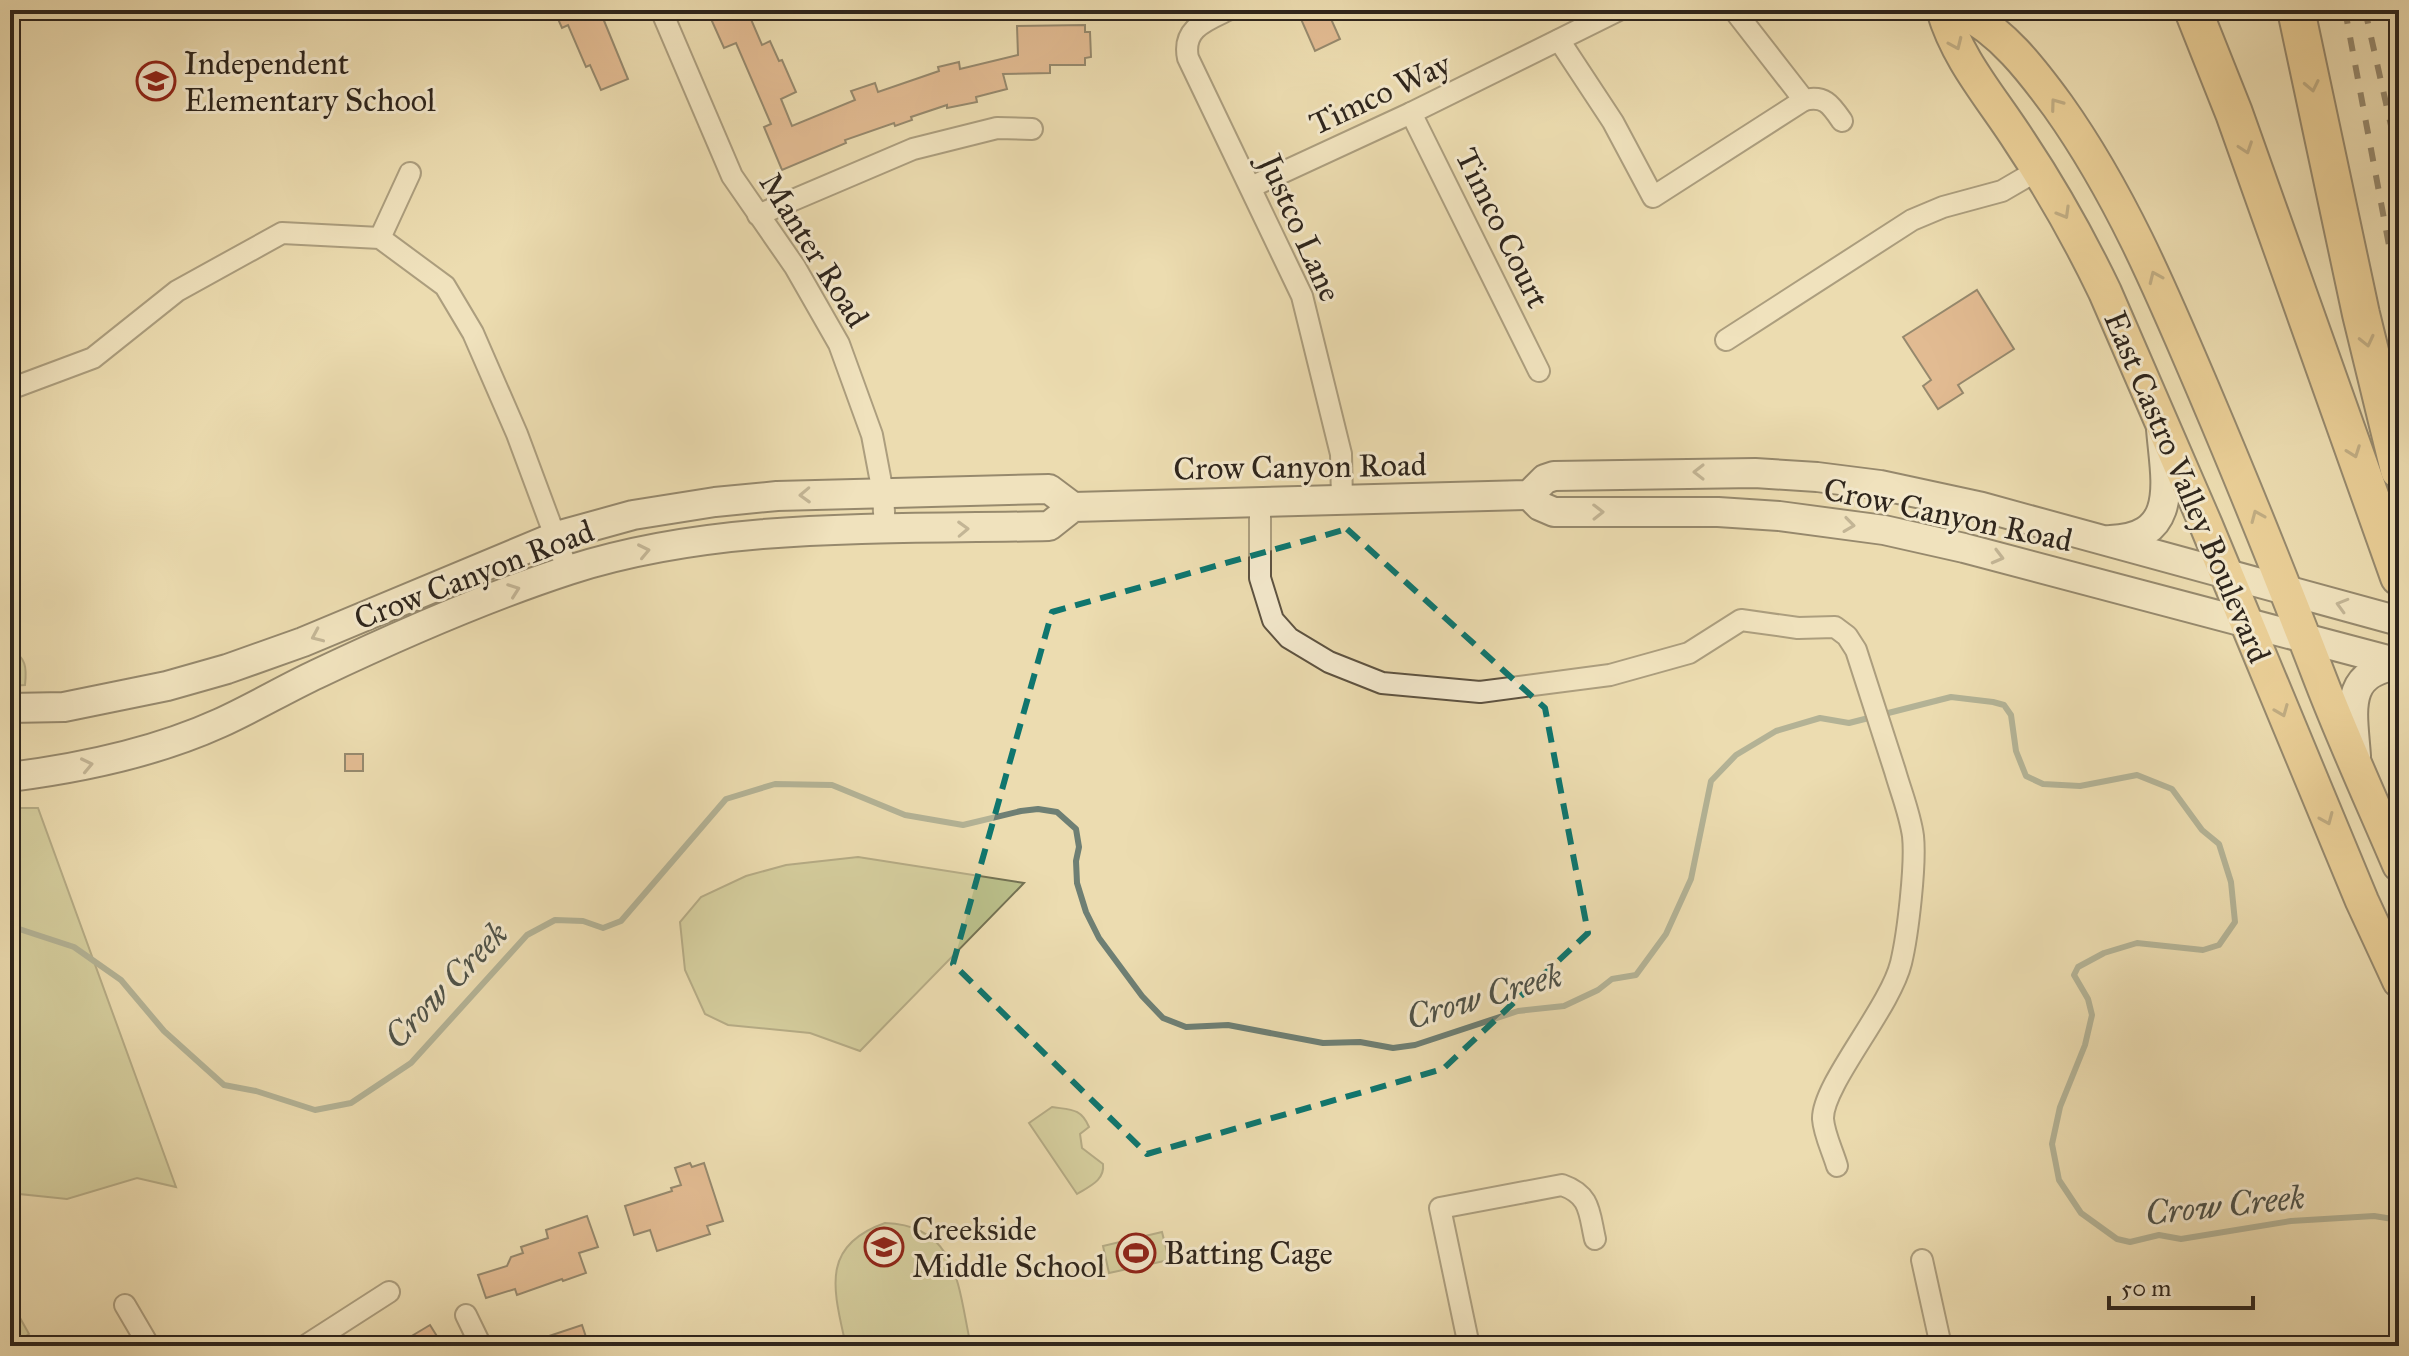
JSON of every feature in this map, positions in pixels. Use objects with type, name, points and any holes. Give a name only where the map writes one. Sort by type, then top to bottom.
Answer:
[{"type":"highway","points":[[2193,10],[2234,113],[2399,577]]},
{"type":"highway","points":[[2296,10],[2361,314],[2399,470]]},
{"type":"main road","name":"East Castro Valley Boulevard","points":[[1943,10],[1964,62],[2038,170],[2087,254],[2225,572],[2356,887],[2399,981]]},
{"type":"main road","name":"East Castro Valley Boulevard","points":[[1960,10],[1989,27],[2027,67],[2077,133],[2110,187],[2152,270],[2399,865]]},
{"type":"main road","points":[[2107,540],[2139,535],[2159,518],[2165,487],[2160,421]]},
{"type":"main road","name":"Crow Canyon Road","points":[[10,777],[129,755],[219,724],[317,674],[461,610],[568,571],[632,553],[713,539],[775,534],[1049,526],[1073,507],[1529,495],[1545,479],[1554,476],[1709,472],[1817,477],[1942,497],[2399,621]]},
{"type":"main road","name":"Crow Canyon Road","points":[[10,708],[64,707],[167,686],[227,669],[303,642],[557,536],[633,515],[777,496],[1049,489],[1073,507]]},
{"type":"main road","name":"Crow Canyon Road","points":[[1529,495],[1540,506],[1554,512],[1718,512],[1779,516],[1894,532],[2399,664]]},
{"type":"main road","points":[[2357,765],[2353,713],[2357,689],[2370,674],[2399,664]]},
{"type":"main road","points":[[10,722],[64,707]]},
{"type":"street","name":"Manter Road","points":[[661,10],[732,176],[795,267],[839,344],[872,435],[883,493],[885,531]]},
{"type":"street","name":"Justco Lane","points":[[1228,10],[1195,27],[1188,39],[1186,52],[1293,273],[1309,317],[1341,454],[1342,500]]},
{"type":"street","name":"Timco Way","points":[[1251,187],[1411,113],[1619,10]]},
{"type":"street","points":[[1734,10],[1804,100]]},
{"type":"street","points":[[1559,40],[1613,122],[1653,197],[1804,100],[1817,98],[1827,101],[1842,121]]},
{"type":"street","name":"Timco Court","points":[[1411,113],[1539,371]]},
{"type":"street","points":[[758,215],[913,149],[997,128],[1032,129]]},
{"type":"street","points":[[1726,340],[1912,220],[1943,207],[2002,191],[2038,170]]},
{"type":"street","points":[[380,238],[410,173]]},
{"type":"street","points":[[11,384],[93,358],[177,291],[282,233],[380,238],[445,286],[473,333],[517,434],[568,571]]},
{"type":"street","points":[[1260,502],[1260,578],[1273,620],[1289,638],[1329,662],[1382,683],[1480,692],[1610,675],[1689,653],[1741,620],[1798,628],[1835,627],[1847,636],[1860,663],[1913,838],[1904,948],[1892,990],[1835,1084],[1826,1106],[1823,1120],[1837,1166]]},
{"type":"street","points":[[1469,1346],[1440,1208],[1562,1185],[1578,1191],[1587,1203],[1595,1239]]},
{"type":"street","points":[[1922,1260],[1941,1346]]},
{"type":"street","points":[[305,1346],[389,1292]]},
{"type":"street","points":[[125,1305],[149,1346]]},
{"type":"street","points":[[466,1315],[481,1346]]},
{"type":"highlighted area","points":[[1347,529],[1545,708],[1588,933],[1443,1069],[1147,1154],[953,964],[1052,612]]},
{"type":"green space","points":[[10,648],[24,664],[25,685],[10,686]]},
{"type":"green space","points":[[10,808],[38,808],[176,1187],[137,1178],[67,1199],[10,1193]]},
{"type":"green space","points":[[858,857],[1024,883],[860,1051],[810,1033],[728,1025],[705,1014],[685,970],[680,922],[701,897],[746,876],[786,865]]},
{"type":"green space","points":[[1052,1107],[1075,1111],[1083,1116],[1089,1127],[1080,1134],[1082,1148],[1103,1164],[1099,1178],[1077,1194],[1029,1123]]},
{"type":"green space","points":[[885,1223],[909,1227],[928,1235],[941,1248],[958,1283],[971,1346],[846,1346],[836,1289],[840,1258],[849,1244]]},
{"type":"green space","name":"Batting Cage","points":[[1162,1232],[1169,1260],[1109,1273],[1103,1246]]},
{"type":"green space","points":[[10,1300],[29,1334],[10,1346]]},
{"type":"building","points":[[554,10],[603,10],[600,11],[628,79],[601,90],[590,65],[586,67],[568,25],[562,28]]},
{"type":"building","points":[[707,10],[747,10],[762,45],[770,41],[796,92],[781,99],[792,126],[855,100],[851,91],[875,83],[878,92],[939,71],[938,67],[959,62],[960,69],[1018,55],[1017,26],[1085,25],[1085,32],[1090,32],[1091,57],[1085,58],[1085,65],[1050,65],[1050,73],[1003,74],[1007,89],[976,97],[977,102],[947,108],[947,105],[895,126],[894,123],[845,140],[846,143],[782,170],[764,127],[771,124],[736,43],[724,48]]},
{"type":"building","points":[[1297,10],[1327,10],[1340,39],[1315,51]]},
{"type":"building","points":[[1977,290],[2014,349],[1958,385],[1963,393],[1938,409],[1923,386],[1931,380],[1903,337]]},
{"type":"building","points":[[345,754],[363,754],[363,771],[345,771]]},
{"type":"building","points":[[690,1163],[692,1167],[704,1163],[723,1221],[707,1226],[710,1234],[657,1251],[650,1230],[634,1235],[625,1206],[672,1191],[671,1188],[681,1185],[675,1168]]},
{"type":"building","points":[[587,1216],[598,1247],[579,1253],[586,1273],[517,1295],[515,1289],[486,1298],[478,1275],[507,1266],[511,1257],[523,1253],[521,1247],[548,1238],[546,1230]]},
{"type":"building","points":[[430,1325],[443,1346],[395,1346]]},
{"type":"building","points":[[582,1325],[589,1346],[528,1346],[528,1343]]},
{"type":"waterway","name":"Crow Creek","points":[[10,926],[74,947],[121,980],[164,1031],[224,1085],[256,1091],[315,1110],[351,1103],[411,1063],[527,935],[555,920],[583,921],[603,928],[621,921],[726,799],[775,784],[832,785],[905,815],[963,825],[1021,811],[1038,809],[1057,812],[1076,829],[1079,847],[1077,883],[1086,912],[1099,938],[1142,996],[1163,1018],[1186,1027],[1228,1025],[1323,1043],[1360,1042],[1393,1048],[1415,1045],[1518,1011],[1564,1006],[1598,990],[1612,979],[1636,975],[1666,934],[1691,879],[1711,781],[1736,755],[1776,731],[1820,718],[1849,723],[1951,697],[1993,702],[2004,705],[2011,715],[2016,751],[2026,776],[2043,784],[2080,786],[2137,775],[2172,789],[2202,830],[2219,844],[2231,882],[2235,922],[2219,945],[2203,950],[2137,943],[2104,953],[2078,967],[2074,975],[2088,999],[2092,1015],[2085,1045],[2060,1107],[2052,1144],[2059,1180],[2081,1213],[2117,1239],[2130,1242],[2159,1235],[2181,1239],[2291,1221],[2374,1216],[2399,1220]]},
{"type":"railway","points":[[2345,10],[2399,299]]},
{"type":"railway","points":[[2365,10],[2399,161]]},
{"type":"place","name":"Independent Elementary School","points":[[156,81]]},
{"type":"place","name":"Creekside Middle School","points":[[884,1247]]},
{"type":"place","name":"Batting Cage","points":[[1136,1253]]}]
